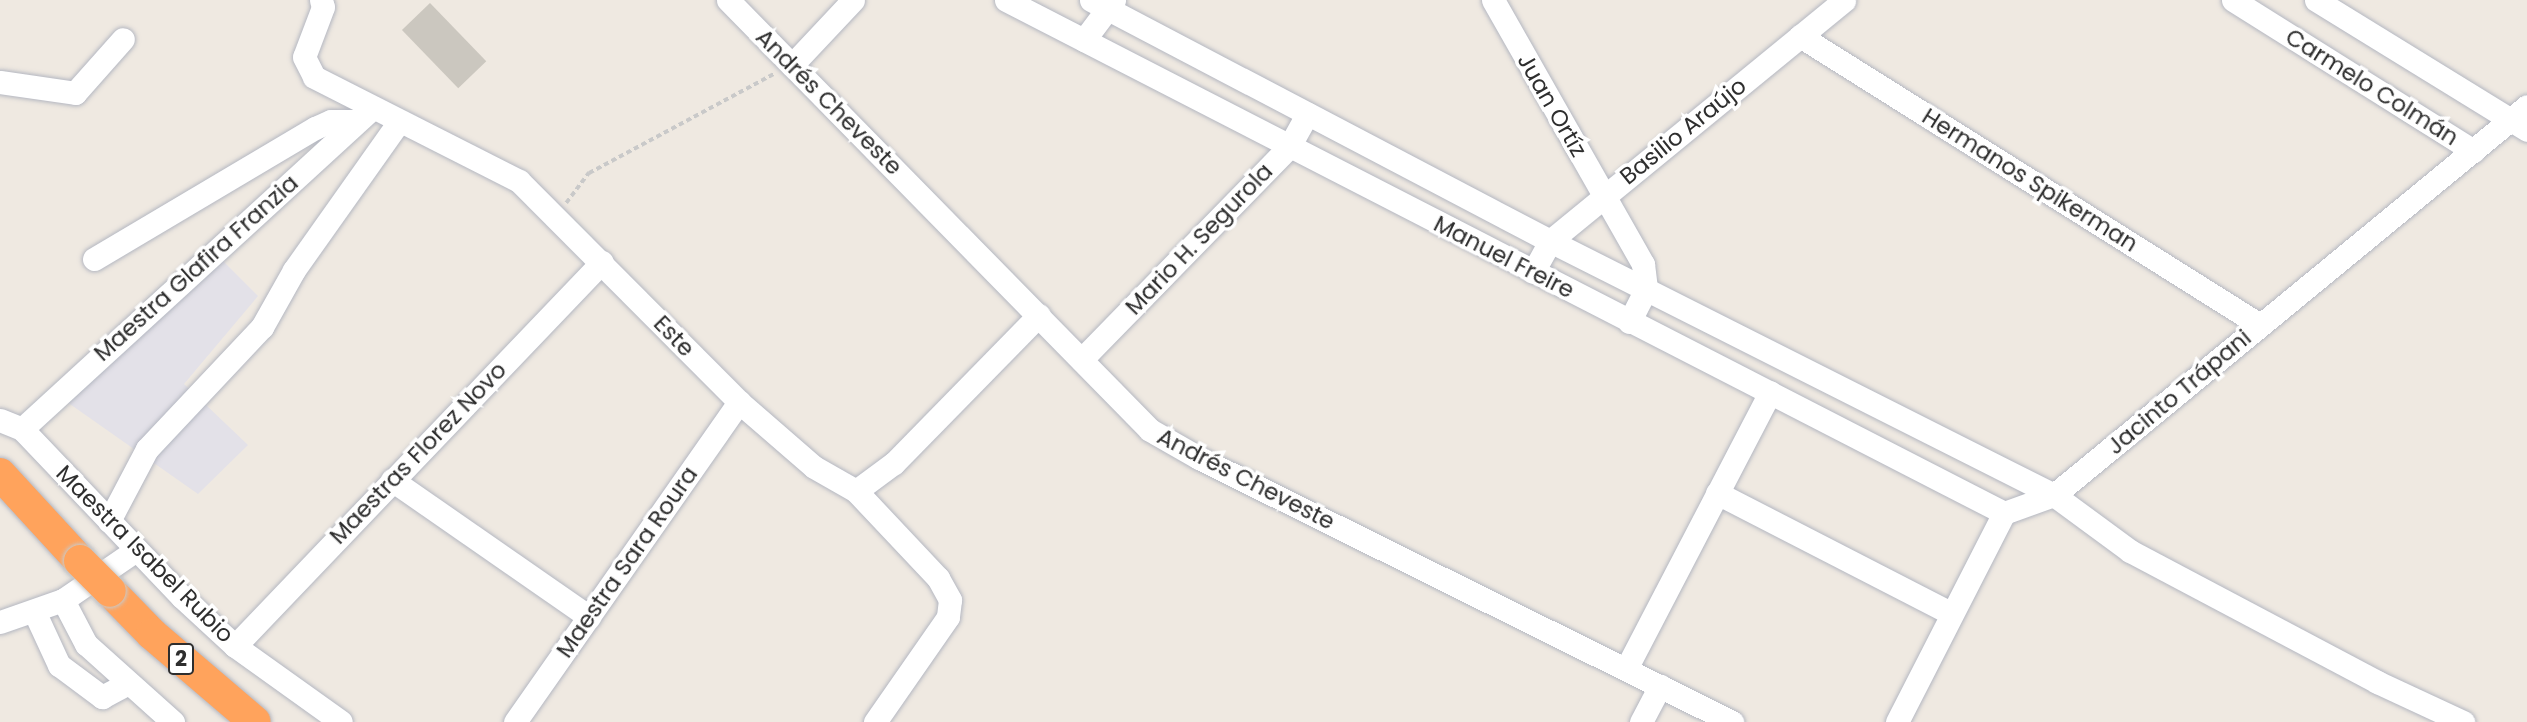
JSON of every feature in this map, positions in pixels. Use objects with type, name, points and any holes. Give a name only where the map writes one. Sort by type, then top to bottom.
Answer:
[{"type":"highway","name":"2","points":[[0,474],[152,634],[256,722]]},
{"type":"highway","points":[[0,498],[58,537]]},
{"type":"street","name":"Este","points":[[321,0],[323,7],[304,57],[305,68],[314,77],[364,115],[432,134],[485,160],[519,181],[557,216],[739,402],[814,467],[856,491],[927,566],[950,600],[939,632],[875,722]]},
{"type":"street","name":"Andrés Cheveste","points":[[728,0],[1082,359],[1136,418],[1172,443],[1732,722]]},
{"type":"street","points":[[792,65],[853,0]]},
{"type":"street","name":"Manuel Freire","points":[[1006,0],[2004,513]]},
{"type":"street","name":"Juan Ortíz","points":[[1493,0],[1643,264],[1646,289]]},
{"type":"street","name":"Basilio Araújo","points":[[1534,272],[1550,241],[1844,0]]},
{"type":"street","name":"Carmelo Colmán","points":[[2233,0],[2474,151]]},
{"type":"street","name":"Carmelo Colmán","points":[[2316,0],[2521,119]]},
{"type":"street","points":[[1084,40],[1103,2]]},
{"type":"street","name":"Manuel Freire","points":[[1103,2],[1307,114],[1550,241],[2054,495],[2130,551],[2463,722]]},
{"type":"street","name":"Hermanos Spikerman","points":[[1800,36],[2260,324]]},
{"type":"street","points":[[0,82],[75,93],[123,39]]},
{"type":"street","name":"Mario H. Segurola","points":[[1082,359],[1289,147],[1307,114]]},
{"type":"street","points":[[94,260],[315,128],[331,121],[364,115]]},
{"type":"street","name":"Maestra Glafira Franzia","points":[[22,429],[364,115]]},
{"type":"street","name":"Jacinto Trápani","points":[[2004,513],[2054,495],[2474,151],[2521,119]]},
{"type":"street","points":[[109,520],[147,449],[262,327],[294,270],[398,123]]},
{"type":"street","name":"Maestras Florez Novo","points":[[235,646],[602,262]]},
{"type":"street","points":[[1629,322],[1646,289]]},
{"type":"street","points":[[856,491],[894,463],[1039,316]]},
{"type":"street","points":[[1626,669],[1770,392]]},
{"type":"street","name":"Maestra Sara Roura","points":[[515,722],[739,402]]},
{"type":"street","points":[[0,420],[22,429]]},
{"type":"street","name":"Maestra Isabel Rubio","points":[[22,429],[136,550],[235,646],[341,722]]},
{"type":"street","points":[[391,480],[589,617]]},
{"type":"street","points":[[1717,493],[1952,614]]},
{"type":"street","points":[[1897,722],[2004,513]]},
{"type":"street","points":[[0,622],[64,600],[136,550]]},
{"type":"street","points":[[64,600],[86,644],[168,721]]},
{"type":"street","points":[[34,611],[59,665],[102,697],[126,684]]},
{"type":"street","points":[[1641,722],[1660,685]]},
{"type":"path","points":[[557,216],[589,173],[792,65]]},
{"type":"shaded area","points":[[220,258],[258,296],[184,384],[248,445],[198,494],[67,402]]},
{"type":"building","points":[[430,3],[486,61],[458,88],[402,30]]}]
